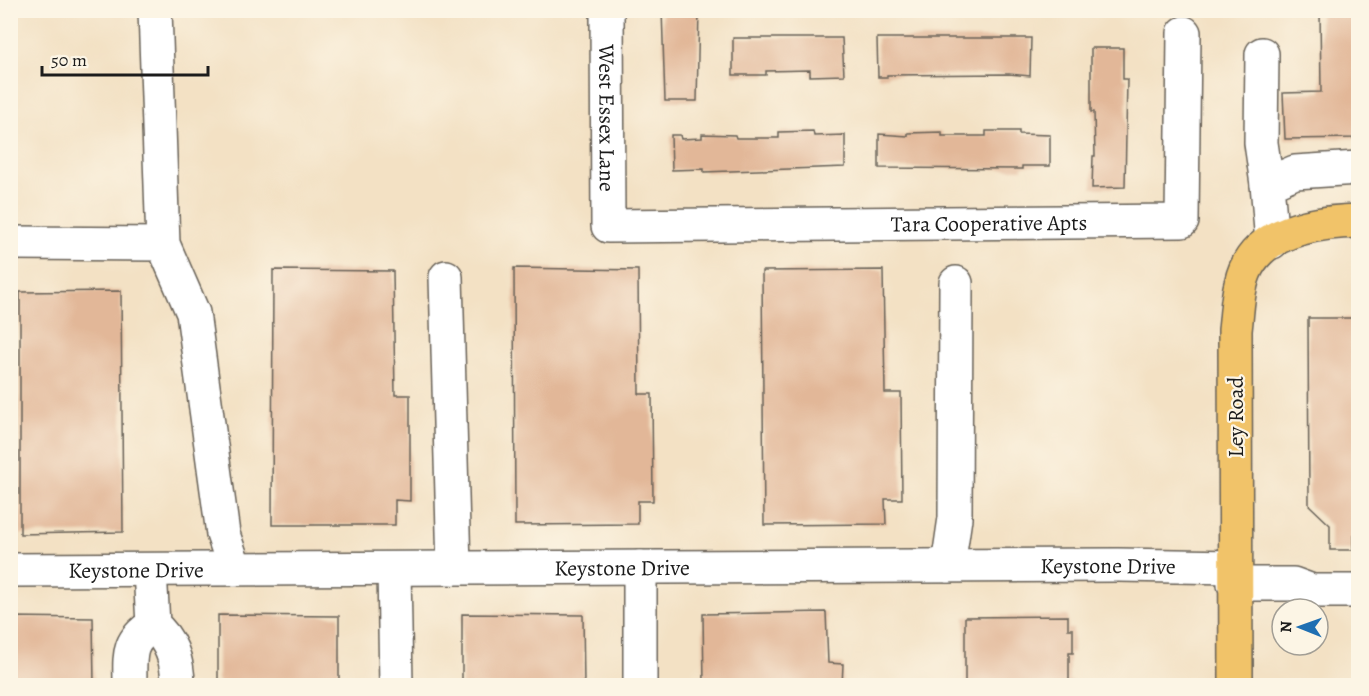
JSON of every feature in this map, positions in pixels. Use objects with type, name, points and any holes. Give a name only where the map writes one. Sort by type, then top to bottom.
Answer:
[{"type":"main road","name":"Ley Road","points":[[1236,686],[1235,330],[1241,282],[1255,255],[1286,232],[1304,227],[1353,221]]},
{"type":"street","points":[[155,10],[163,244],[193,313],[223,534],[236,569]]},
{"type":"street","name":"West Essex Lane","points":[[607,10],[608,226]]},
{"type":"street","name":"Tara Cooperative Apts","points":[[608,226],[1182,221],[1184,33]]},
{"type":"street","points":[[1262,54],[1261,142],[1272,242]]},
{"type":"street","points":[[1267,184],[1294,172],[1359,168]]},
{"type":"street","points":[[10,243],[163,244]]},
{"type":"street","points":[[446,277],[454,568]]},
{"type":"street","points":[[948,566],[955,518],[956,284]]},
{"type":"street","name":"Keystone Drive","points":[[10,570],[948,566],[1234,576],[1293,584],[1312,591],[1359,591]]},
{"type":"street","points":[[640,567],[640,686]]},
{"type":"street","points":[[394,569],[396,686]]},
{"type":"street","points":[[150,570],[153,626],[165,636],[178,666],[178,686]]},
{"type":"street","points":[[130,686],[132,644],[141,633],[153,626]]},
{"type":"building","points":[[662,10],[699,10],[697,101],[665,101]]},
{"type":"building","points":[[1091,10],[1202,10],[1202,14],[1091,15]]},
{"type":"building","points":[[1320,10],[1358,10],[1358,138],[1285,139],[1283,93],[1321,92]]},
{"type":"building","points":[[733,38],[842,38],[844,75],[810,76],[810,70],[766,71],[766,75],[733,75]]},
{"type":"building","points":[[877,38],[1031,38],[1030,76],[1009,74],[878,77]]},
{"type":"building","points":[[1091,48],[1123,48],[1123,79],[1127,79],[1125,187],[1092,188],[1093,156],[1095,156],[1094,112],[1091,112]]},
{"type":"building","points":[[813,131],[814,136],[845,135],[845,167],[704,172],[704,169],[672,170],[671,135],[680,135],[681,139],[702,138],[702,134],[735,135],[736,138],[779,138],[779,132]]},
{"type":"building","points":[[986,131],[1019,131],[1019,134],[1050,135],[1050,166],[1022,166],[1022,169],[879,168],[879,134],[908,136],[908,133],[942,132],[942,136],[986,136]]},
{"type":"building","points":[[514,268],[638,270],[639,394],[652,394],[653,501],[638,501],[638,524],[515,525]]},
{"type":"building","points":[[273,270],[393,271],[395,395],[410,395],[410,501],[395,500],[395,525],[272,525]]},
{"type":"building","points":[[883,270],[885,393],[901,393],[902,499],[885,499],[886,524],[764,525],[762,271]]},
{"type":"building","points":[[121,291],[123,532],[20,534],[20,292]]},
{"type":"building","points":[[1308,318],[1352,318],[1352,338],[1358,338],[1358,535],[1353,535],[1353,550],[1330,550],[1330,525],[1309,505]]},
{"type":"building","points":[[826,612],[828,663],[843,664],[842,686],[704,686],[703,614]]},
{"type":"building","points":[[462,614],[583,615],[584,686],[462,686]]},
{"type":"building","points":[[218,615],[339,616],[339,686],[218,686]]},
{"type":"building","points":[[1068,616],[1068,629],[1073,629],[1073,653],[1069,653],[1069,681],[1073,681],[1073,686],[965,686],[965,617]]},
{"type":"building","points":[[10,617],[93,618],[94,686],[10,686]]},
{"type":"building","points":[[1353,640],[1358,640],[1358,686],[1354,686]]}]
